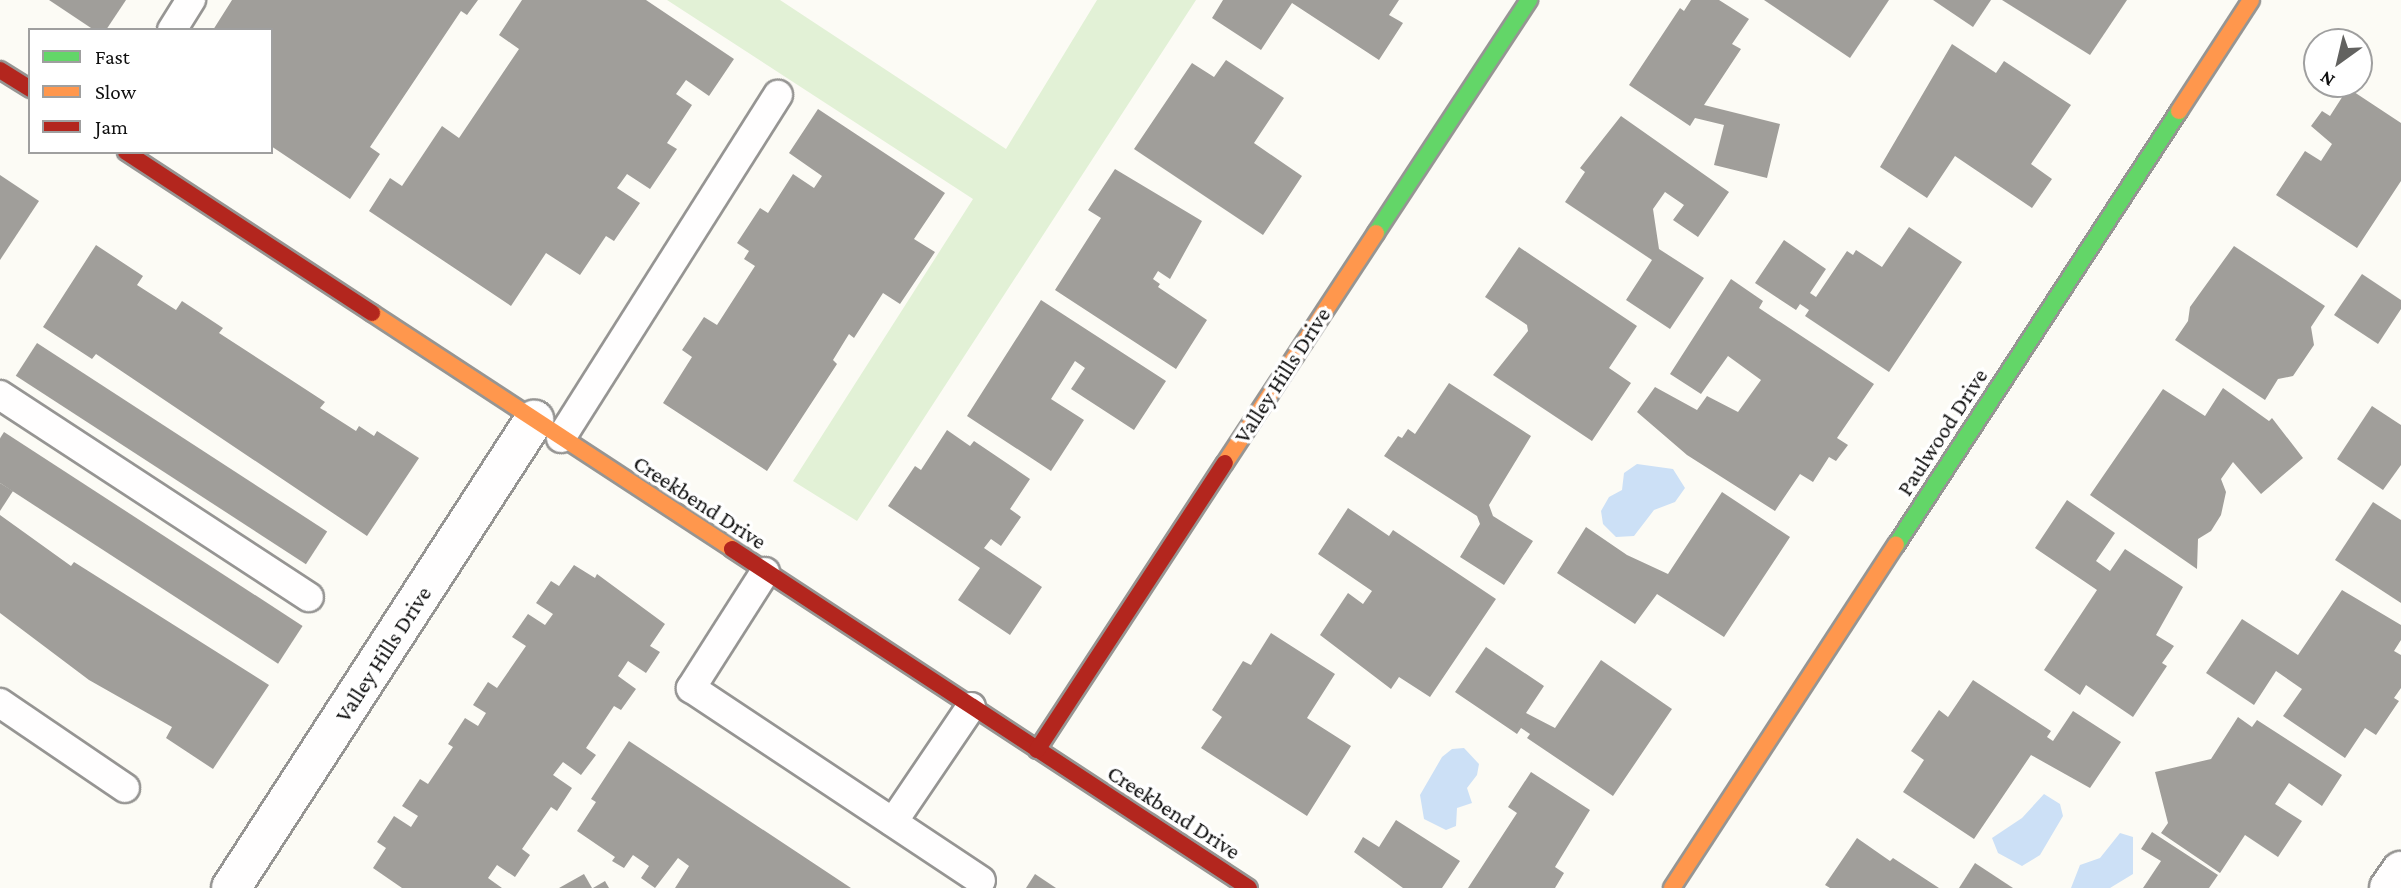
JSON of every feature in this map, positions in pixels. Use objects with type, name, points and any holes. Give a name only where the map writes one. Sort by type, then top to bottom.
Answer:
[{"type":"street","name":"Valley Hills Drive","points":[[1037,750],[1529,0]]},
{"type":"street","name":"Paulwood Drive","points":[[1672,888],[2251,0]]},
{"type":"street","points":[[0,69],[28,88]]},
{"type":"street","name":"Creekbend Drive","points":[[129,154],[1249,888]]},
{"type":"street","name":"Valley Hills Drive","points":[[232,888],[548,429]]},
{"type":"street","points":[[2389,888],[2401,871]]},
{"type":"lane","points":[[173,28],[191,0]]},
{"type":"lane","points":[[548,429],[778,95]]},
{"type":"lane","points":[[0,394],[309,597]]},
{"type":"lane","points":[[765,572],[691,688],[981,881]]},
{"type":"lane","points":[[0,703],[125,788]]},
{"type":"lane","points":[[893,822],[971,707]]},
{"type":"green space","points":[[667,0],[780,0],[1006,149],[1097,0],[1196,0],[857,521],[793,481],[973,199]]},
{"type":"water","points":[[1637,464],[1673,469],[1685,488],[1675,502],[1654,510],[1634,536],[1616,537],[1603,524],[1601,511],[1609,497],[1622,490],[1624,473]]},
{"type":"water","points":[[1464,748],[1479,764],[1477,775],[1467,788],[1472,803],[1457,808],[1456,826],[1446,830],[1424,819],[1420,795],[1442,757],[1452,749]]},
{"type":"water","points":[[2044,794],[2060,804],[2063,816],[2040,855],[2022,866],[1998,853],[1992,838],[2022,818]]},
{"type":"water","points":[[2120,833],[2133,837],[2133,874],[2110,888],[2071,888],[2080,865],[2100,858]]},
{"type":"building","points":[[49,0],[126,0],[107,28],[91,28]]},
{"type":"building","points":[[232,0],[478,0],[467,15],[461,11],[370,147],[380,154],[350,199],[273,147],[273,28],[214,28]]},
{"type":"building","points":[[522,0],[646,0],[734,59],[709,96],[686,80],[676,94],[692,105],[667,143],[677,149],[650,189],[627,174],[617,188],[640,203],[614,241],[606,236],[580,275],[546,253],[511,306],[369,211],[390,178],[402,186],[442,126],[459,138],[519,49],[499,35]]},
{"type":"building","points":[[1223,0],[1399,0],[1389,15],[1403,23],[1379,60],[1292,3],[1261,50],[1212,18]]},
{"type":"building","points":[[1691,0],[1719,0],[1749,19],[1732,44],[1741,49],[1704,105],[1780,124],[1767,178],[1714,165],[1724,125],[1695,118],[1690,126],[1629,85],[1680,8],[1684,11]]},
{"type":"building","points":[[1764,0],[1889,0],[1850,58]]},
{"type":"building","points":[[1933,0],[1991,0],[1973,27]]},
{"type":"building","points":[[2002,0],[2127,0],[2090,55]]},
{"type":"building","points":[[1952,44],[1996,73],[2004,61],[2071,105],[2031,164],[2052,179],[2032,208],[1955,156],[1927,198],[1880,167]]},
{"type":"building","points":[[1226,60],[1284,98],[1254,143],[1302,176],[1263,235],[1134,149],[1192,63],[1214,77]]},
{"type":"building","points":[[2342,98],[2363,98],[2401,123],[2401,181],[2357,248],[2276,195],[2305,151],[2321,161],[2332,144],[2311,126],[2322,111],[2330,116]]},
{"type":"building","points":[[818,109],[945,193],[914,239],[935,252],[900,304],[883,293],[854,338],[849,334],[833,360],[837,364],[767,471],[663,403],[692,357],[682,350],[704,317],[717,325],[755,266],[744,259],[749,251],[737,243],[760,208],[768,213],[793,174],[814,188],[822,176],[789,153]]},
{"type":"building","points":[[1621,116],[1729,192],[1698,237],[1673,220],[1684,205],[1665,192],[1653,209],[1659,249],[1704,278],[1670,329],[1626,300],[1652,260],[1565,202],[1585,172],[1580,168]]},
{"type":"building","points":[[1115,169],[1202,221],[1170,279],[1158,271],[1153,279],[1160,284],[1158,287],[1207,320],[1176,369],[1055,290],[1101,218],[1088,210]]},
{"type":"building","points":[[0,175],[39,201],[0,260]]},
{"type":"building","points":[[1909,227],[1962,262],[1889,372],[1805,316],[1809,310],[1800,304],[1796,310],[1755,283],[1784,240],[1826,269],[1810,293],[1816,297],[1847,251],[1853,255],[1856,250],[1882,267]]},
{"type":"building","points":[[96,245],[143,276],[137,285],[176,310],[182,301],[223,328],[219,333],[325,402],[320,408],[356,431],[359,426],[374,436],[377,431],[419,458],[367,536],[96,354],[92,359],[43,327]]},
{"type":"building","points":[[2234,246],[2325,306],[2311,327],[2314,345],[2293,376],[2278,379],[2265,400],[2175,340],[2188,321],[2190,307]]},
{"type":"building","points":[[1519,247],[1637,326],[1609,368],[1631,383],[1592,441],[1493,375],[1528,331],[1527,325],[1485,297]]},
{"type":"building","points":[[2362,274],[2401,300],[2401,309],[2378,344],[2334,315]]},
{"type":"building","points":[[1731,279],[1763,301],[1759,308],[1874,384],[1837,438],[1848,445],[1836,461],[1829,457],[1813,482],[1800,474],[1775,511],[1687,455],[1637,412],[1655,387],[1697,410],[1707,396],[1738,412],[1761,380],[1728,356],[1701,394],[1670,374]]},
{"type":"building","points":[[1041,300],[1166,381],[1134,430],[1071,389],[1085,368],[1075,361],[1051,399],[1084,420],[1051,471],[967,416]]},
{"type":"building","points":[[37,343],[327,531],[306,564],[16,376]]},
{"type":"building","points":[[1449,383],[1531,436],[1489,505],[1493,516],[1533,541],[1504,585],[1460,557],[1480,524],[1477,516],[1384,456],[1398,436],[1402,438],[1408,429],[1415,434]]},
{"type":"building","points":[[2223,388],[2269,421],[2272,418],[2303,458],[2261,494],[2233,462],[2221,479],[2226,492],[2221,515],[2211,531],[2198,539],[2197,569],[2090,495],[2163,389],[2205,416]]},
{"type":"building","points":[[2372,406],[2401,425],[2401,465],[2383,490],[2337,459]]},
{"type":"building","points":[[947,430],[970,446],[974,441],[1030,479],[1010,509],[1021,517],[1001,546],[991,539],[984,548],[1042,587],[1010,635],[958,600],[980,568],[888,506],[915,466],[921,470]]},
{"type":"building","points":[[4,432],[303,626],[278,664],[0,483],[0,438]]},
{"type":"building","points":[[0,483],[13,491],[0,511]]},
{"type":"building","points":[[1722,492],[1790,537],[1724,637],[1657,594],[1635,624],[1557,573],[1586,527],[1627,555],[1668,574]]},
{"type":"building","points":[[2067,500],[2115,533],[2096,561],[2110,571],[2125,549],[2183,587],[2156,635],[2174,646],[2162,663],[2167,666],[2133,717],[2086,685],[2080,695],[2044,670],[2097,590],[2035,548]]},
{"type":"building","points":[[2373,502],[2401,520],[2401,603],[2335,560]]},
{"type":"building","points":[[1348,508],[1389,536],[1393,530],[1496,599],[1430,697],[1399,677],[1391,689],[1320,635],[1348,593],[1363,604],[1372,591],[1318,554]]},
{"type":"building","points":[[0,515],[71,566],[74,562],[269,685],[213,769],[166,738],[172,727],[89,680],[0,613]]},
{"type":"building","points":[[574,565],[595,578],[597,574],[665,624],[650,646],[660,652],[646,673],[628,661],[618,676],[636,689],[621,710],[614,706],[586,748],[596,755],[581,775],[563,762],[553,775],[572,788],[557,811],[551,807],[522,849],[530,855],[515,877],[497,865],[488,878],[502,888],[402,888],[373,868],[386,848],[377,842],[394,816],[411,827],[418,816],[402,806],[420,779],[428,784],[453,747],[448,744],[465,718],[478,726],[486,713],[473,705],[488,682],[497,688],[526,646],[512,637],[528,614],[545,625],[553,614],[536,603],[551,581],[559,586]]},
{"type":"building","points":[[2342,590],[2401,625],[2401,640],[2394,651],[2401,655],[2401,688],[2394,698],[2399,701],[2376,735],[2365,728],[2345,758],[2283,716],[2302,689],[2276,671],[2254,705],[2206,673],[2242,619],[2298,655]]},
{"type":"building","points":[[1271,633],[1335,674],[1307,718],[1351,746],[1307,816],[1201,748],[1222,717],[1212,710],[1243,661],[1251,665]]},
{"type":"building","points":[[1486,647],[1544,686],[1526,713],[1555,728],[1601,660],[1672,709],[1613,796],[1527,738],[1530,734],[1521,728],[1517,734],[1455,692]]},
{"type":"building","points":[[1973,680],[2051,731],[2047,737],[2053,741],[2073,711],[2121,742],[2090,788],[2031,755],[1974,839],[1903,792],[1924,760],[1911,751],[1939,710],[1948,717]]},
{"type":"building","points":[[2238,717],[2252,727],[2257,720],[2342,775],[2322,806],[2289,783],[2275,804],[2302,821],[2278,857],[2245,835],[2220,873],[2161,833],[2168,823],[2155,772],[2211,759]]},
{"type":"building","points":[[629,741],[851,888],[675,888],[689,866],[678,858],[655,888],[641,878],[649,866],[633,855],[624,868],[612,861],[615,857],[577,831],[596,802],[591,799]]},
{"type":"building","points":[[1531,772],[1590,810],[1555,867],[1564,873],[1555,888],[1468,888],[1517,813],[1508,807]]},
{"type":"building","points":[[1396,820],[1460,861],[1442,888],[1403,888],[1354,852],[1363,837],[1379,847]]},
{"type":"building","points":[[2152,832],[2218,875],[2209,888],[2143,888],[2161,861],[2141,849]]},
{"type":"building","points":[[1857,838],[1890,861],[1893,858],[1939,888],[1830,888],[1825,885]]},
{"type":"building","points":[[1975,863],[2013,888],[1959,888]]},
{"type":"building","points":[[584,874],[592,888],[559,888]]},
{"type":"building","points":[[1035,874],[1056,888],[1026,888]]},
{"type":"building","points":[[605,881],[609,888],[593,888]]},
{"type":"traffic: fast","points":[[1376,233],[1529,0]]},
{"type":"traffic: fast","points":[[1896,545],[2179,111]]},
{"type":"traffic: slow","points":[[2179,111],[2251,0]]},
{"type":"traffic: slow","points":[[1225,463],[1376,233]]},
{"type":"traffic: slow","points":[[372,313],[732,549]]},
{"type":"traffic: slow","points":[[1672,888],[1896,545]]},
{"type":"traffic: jam","points":[[0,70],[28,88]]},
{"type":"traffic: jam","points":[[129,154],[372,313]]},
{"type":"traffic: jam","points":[[1037,750],[1225,463]]},
{"type":"traffic: jam","points":[[732,549],[1249,888]]}]
